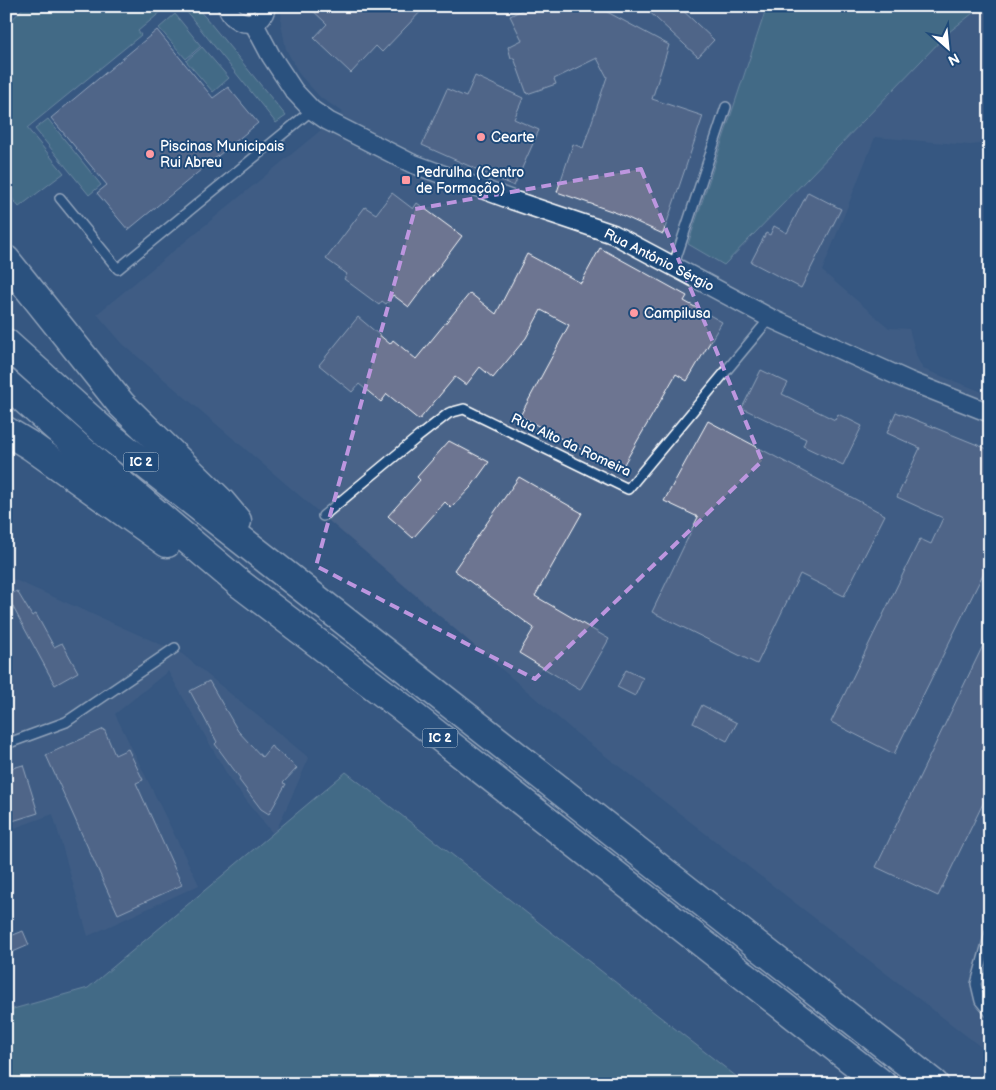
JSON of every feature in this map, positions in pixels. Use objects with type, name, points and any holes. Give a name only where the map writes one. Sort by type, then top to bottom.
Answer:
[{"type":"highway","points":[[6,260],[121,404],[221,502],[282,573]]},
{"type":"highway","name":"IC 2","points":[[6,343],[108,435],[934,1084]]},
{"type":"highway","name":"IC 2","points":[[6,383],[86,454],[239,582],[882,1084]]},
{"type":"highway","points":[[6,431],[31,446],[165,542],[239,582]]},
{"type":"street","points":[[227,6],[229,13],[235,20],[244,23],[253,22],[261,18],[266,10],[266,6]]},
{"type":"street","name":"Rua António Sérgio","points":[[253,22],[271,56],[294,92],[312,110],[328,121],[411,163],[613,234],[770,318],[909,381],[990,413]]},
{"type":"lane","points":[[673,266],[726,107]]},
{"type":"lane","points":[[60,198],[118,268],[312,110]]},
{"type":"lane","name":"Rua Alto da Romeira","points":[[323,516],[418,436],[449,413],[464,409],[628,489],[770,318]]},
{"type":"lane","points":[[6,744],[66,722],[175,648]]},
{"type":"lane","points":[[990,933],[976,984],[980,1002],[990,1012]]},
{"type":"highlighted area","points":[[641,169],[762,461],[535,679],[316,566],[415,209]]},
{"type":"shaded area","points":[[282,6],[767,6],[689,244],[982,6],[990,6],[990,138],[979,144],[970,145],[875,137],[822,271],[889,328],[909,329],[917,358],[923,369],[990,395],[990,1054],[576,733],[123,344],[97,314],[343,112],[321,98],[300,75],[286,49],[281,23]]},
{"type":"shaded area","points":[[6,576],[182,654],[309,758],[274,835],[231,781],[168,671],[115,714],[199,885],[88,936],[53,814],[6,831]]},
{"type":"green space","points":[[25,6],[168,6],[138,31],[141,35],[27,128],[64,173],[19,207],[6,191],[6,26]]},
{"type":"green space","points":[[182,6],[195,6],[286,116],[276,123]]},
{"type":"green space","points":[[767,6],[982,6],[949,32],[724,265],[688,244]]},
{"type":"green space","points":[[175,14],[201,46],[186,59],[159,28]]},
{"type":"green space","points":[[202,47],[229,78],[213,92],[186,61]]},
{"type":"green space","points":[[48,119],[101,185],[89,195],[35,129]]},
{"type":"green space","points":[[346,772],[746,1084],[6,1084],[6,1011],[88,988]]},
{"type":"building","points":[[308,6],[426,6],[382,52],[376,46],[351,73],[314,38],[327,24]]},
{"type":"building","points":[[530,6],[581,6],[583,11],[596,6],[669,45],[652,99],[703,116],[663,234],[617,213],[557,192],[573,144],[583,148],[607,77],[597,58],[554,79],[556,84],[527,94],[508,47],[522,40],[510,16]]},
{"type":"building","points":[[643,6],[678,6],[714,40],[698,57]]},
{"type":"building","name":"Piscinas Municipais Rui Abreu","points":[[157,30],[213,98],[228,87],[258,123],[128,230],[97,193],[107,185],[51,118]]},
{"type":"building","name":"Cearte","points":[[475,76],[523,98],[514,119],[539,130],[514,186],[422,145],[447,89],[466,97]]},
{"type":"building","points":[[808,192],[841,209],[801,288],[751,262],[766,233],[770,235],[774,226],[787,233]]},
{"type":"building","points":[[392,193],[413,209],[417,203],[462,236],[409,307],[393,295],[386,304],[382,301],[379,305],[344,279],[347,274],[326,259],[365,207],[376,214]]},
{"type":"building","points":[[600,248],[687,296],[684,301],[722,322],[687,381],[676,374],[620,471],[520,416],[569,325],[541,310],[526,338],[493,378],[480,367],[466,385],[455,377],[419,420],[387,394],[381,402],[359,384],[352,392],[319,365],[358,317],[390,344],[393,340],[416,359],[470,293],[496,314],[527,254],[581,283]]},
{"type":"building","points":[[761,370],[788,383],[782,394],[835,420],[838,414],[862,426],[843,465],[803,446],[806,439],[742,408]]},
{"type":"building","points":[[896,412],[990,450],[990,560],[894,754],[831,722],[920,539],[931,544],[943,518],[897,497],[920,448],[887,433]]},
{"type":"building","points":[[708,421],[885,515],[844,596],[800,574],[757,664],[652,612],[698,517],[664,501]]},
{"type":"building","points":[[449,441],[489,462],[471,487],[451,508],[445,502],[413,538],[388,516],[420,480],[417,477]]},
{"type":"building","points":[[519,477],[582,513],[535,596],[609,639],[580,690],[519,653],[534,628],[454,570]]},
{"type":"building","points":[[17,591],[32,616],[36,614],[54,647],[62,643],[78,672],[55,685],[7,596]]},
{"type":"building","points":[[990,631],[990,789],[938,896],[876,867]]},
{"type":"building","points":[[626,670],[643,678],[635,696],[617,687]]},
{"type":"building","points":[[209,681],[238,731],[262,757],[271,746],[297,768],[283,783],[286,784],[269,814],[261,809],[215,744],[217,742],[190,691]]},
{"type":"building","points":[[702,705],[737,723],[727,741],[693,723]]},
{"type":"building","points":[[104,729],[115,755],[128,749],[143,780],[136,783],[182,885],[118,914],[46,755]]},
{"type":"building","points":[[23,765],[38,813],[6,823],[6,770]]},
{"type":"building","points":[[23,931],[29,945],[6,955],[6,938]]},
{"type":"place","name":"Cearte","points":[[481,137]]},
{"type":"place","name":"Piscinas Municipais Rui Abreu","points":[[150,154]]},
{"type":"place","name":"Pedrulha (Centro de Formação)","points":[[406,180]]},
{"type":"place","name":"Campilusa","points":[[634,313]]}]
